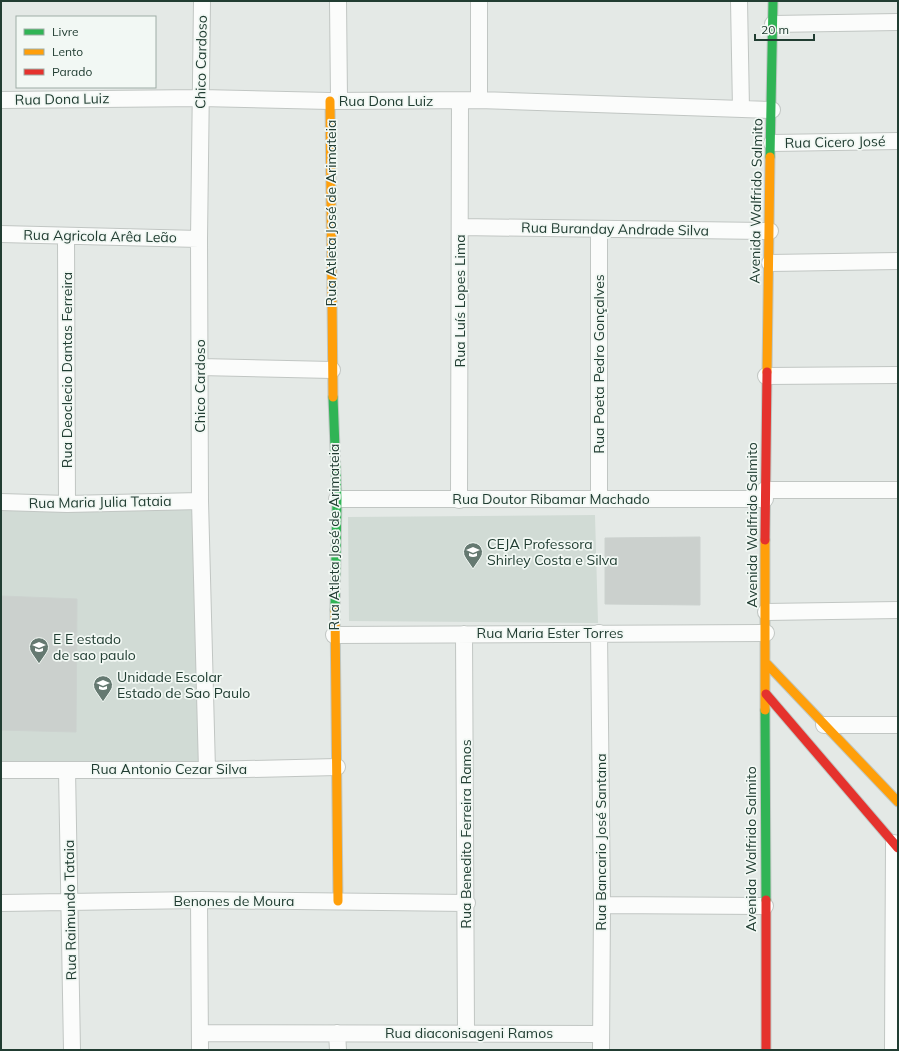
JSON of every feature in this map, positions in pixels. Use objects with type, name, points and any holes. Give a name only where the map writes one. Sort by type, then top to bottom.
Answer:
[{"type":"street","name":"Chico Cardoso","points":[[202,1],[199,239],[200,501],[207,770]]},
{"type":"street","name":"Rua Atleta José de Arimateia","points":[[338,1],[335,100],[332,370],[337,499],[334,635],[338,901]]},
{"type":"street","points":[[479,1],[479,100]]},
{"type":"street","points":[[740,1],[741,109]]},
{"type":"street","name":"Avenida Walfrido Salmito","points":[[766,1050],[765,494],[766,376],[772,143],[773,1]]},
{"type":"street","points":[[773,24],[898,22]]},
{"type":"street","name":"Rua Dona Luiz","points":[[1,100],[201,98],[479,100],[772,110]]},
{"type":"street","name":"Rua Luís Lopes Lima","points":[[459,500],[460,101]]},
{"type":"street","name":"Rua Cicero José","points":[[772,143],[898,141]]},
{"type":"street","name":"Rua Buranday Andrade Silva","points":[[460,227],[770,231]]},
{"type":"street","name":"Rua Poeta Pedro Gonçalves","points":[[599,229],[599,499]]},
{"type":"street","name":"Rua Agricola Arêa Leão","points":[[1,234],[199,239]]},
{"type":"street","name":"Rua Deoclecio Dantas Ferreira","points":[[66,236],[67,504]]},
{"type":"street","points":[[770,263],[898,261]]},
{"type":"street","points":[[200,367],[332,370]]},
{"type":"street","points":[[766,376],[898,375]]},
{"type":"street","name":"Rua Doutor Ribamar Machado","points":[[337,499],[599,499],[898,490]]},
{"type":"street","name":"Rua Maria Julia Tataia","points":[[1,502],[67,504],[200,501]]},
{"type":"street","points":[[766,612],[898,610]]},
{"type":"street","name":"Rua Bancario José Santana","points":[[599,633],[602,905],[600,1050]]},
{"type":"street","name":"Rua Maria Ester Torres","points":[[334,635],[766,633]]},
{"type":"street","name":"Rua Benedito Ferreira Ramos","points":[[464,634],[467,903],[466,1033]]},
{"type":"street","points":[[766,663],[898,802]]},
{"type":"street","points":[[766,694],[896,846],[893,1050]]},
{"type":"street","points":[[824,725],[898,725]]},
{"type":"street","name":"Rua Antonio Cezar Silva","points":[[1,770],[207,770],[337,767]]},
{"type":"street","name":"Rua Raimundo Tataia","points":[[67,770],[72,1050]]},
{"type":"street","points":[[199,900],[200,1050]]},
{"type":"street","name":"Benones de Moura","points":[[1,903],[199,900],[467,903]]},
{"type":"street","points":[[602,905],[765,906]]},
{"type":"street","points":[[337,1032],[338,1050]]},
{"type":"street","name":"Rua diaconisageni Ramos","points":[[200,1033],[337,1032],[600,1034]]},
{"type":"shaded area","name":"Unidade Escolar Estado de Sao Paulo","points":[[200,501],[207,770],[1,770],[1,502]]},
{"type":"shaded area","name":"CEJA Professora Shirley Costa e Silva","points":[[595,515],[598,623],[349,621],[348,517]]},
{"type":"building","points":[[700,537],[700,605],[605,604],[605,538]]},
{"type":"building","name":"E E estado de sao paulo","points":[[1,596],[77,599],[76,732],[1,730]]},
{"type":"traffic: fast","points":[[770,157],[773,1]]},
{"type":"traffic: fast","points":[[333,397],[337,499],[335,610]]},
{"type":"traffic: fast","points":[[765,710],[766,900]]},
{"type":"traffic: slow","points":[[330,101],[333,397]]},
{"type":"traffic: slow","points":[[767,372],[770,157]]},
{"type":"traffic: slow","points":[[765,540],[765,710]]},
{"type":"traffic: slow","points":[[335,610],[338,901]]},
{"type":"traffic: slow","points":[[766,663],[898,802]]},
{"type":"traffic: jam","points":[[765,540],[767,372]]},
{"type":"traffic: jam","points":[[766,694],[898,848]]},
{"type":"traffic: jam","points":[[766,900],[766,1050]]},
{"type":"place","name":"CEJA Professora Shirley Costa e Silva","points":[[473,569]]},
{"type":"place","name":"E E estado de sao paulo","points":[[39,664]]},
{"type":"place","name":"Unidade Escolar Estado de Sao Paulo","points":[[103,702]]}]
